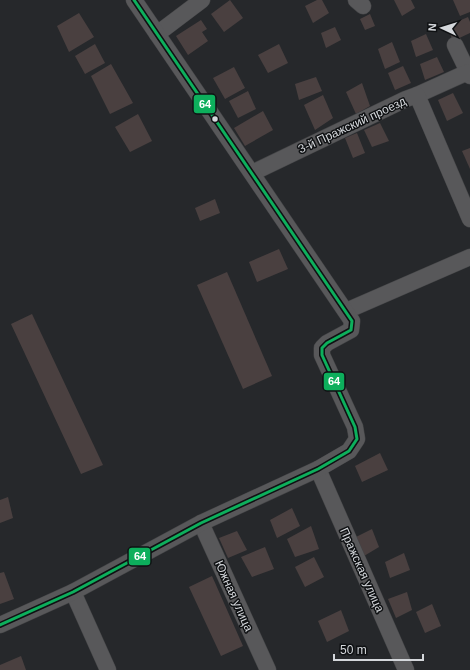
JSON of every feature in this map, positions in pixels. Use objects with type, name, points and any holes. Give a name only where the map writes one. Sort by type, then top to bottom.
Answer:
[{"type":"street","points":[[0,625],[73,592],[201,523],[318,469],[349,451],[357,439],[355,427],[322,355],[322,348],[327,343],[351,330],[352,321],[134,0]]},
{"type":"street","points":[[157,34],[202,0]]},
{"type":"street","points":[[417,95],[469,74],[455,45]]},
{"type":"street","name":"3-й Пражский проезд","points":[[252,173],[417,95],[470,219]]},
{"type":"street","points":[[346,311],[470,257]]},
{"type":"street","name":"Пражская улица","points":[[318,469],[406,670]]},
{"type":"street","name":"Южная улица","points":[[201,523],[268,670]]},
{"type":"street","points":[[73,592],[108,670]]},
{"type":"building","points":[[230,0],[243,18],[224,32],[211,14]]},
{"type":"building","points":[[317,0],[322,0],[329,13],[313,23],[305,6]]},
{"type":"building","points":[[394,0],[411,0],[415,8],[402,16]]},
{"type":"building","points":[[453,0],[470,0],[470,12],[460,16]]},
{"type":"building","points":[[79,13],[94,37],[69,52],[57,26]]},
{"type":"building","points":[[370,14],[375,26],[365,30],[360,19]]},
{"type":"building","points":[[468,17],[470,22],[470,33],[453,41],[447,26]]},
{"type":"building","points":[[201,20],[207,29],[202,32],[208,41],[188,55],[176,36]]},
{"type":"building","points":[[335,27],[341,40],[326,48],[321,33]]},
{"type":"building","points":[[426,34],[433,50],[416,57],[411,41]]},
{"type":"building","points":[[392,42],[400,62],[385,69],[378,49]]},
{"type":"building","points":[[95,44],[105,63],[85,74],[75,56]]},
{"type":"building","points":[[279,44],[288,63],[268,73],[258,55]]},
{"type":"building","points":[[437,57],[444,72],[425,80],[420,64]]},
{"type":"building","points":[[111,64],[133,103],[110,114],[91,76]]},
{"type":"building","points":[[403,66],[411,83],[395,90],[388,73]]},
{"type":"building","points":[[234,67],[245,88],[225,99],[213,78]]},
{"type":"building","points":[[316,77],[322,91],[299,100],[295,84]]},
{"type":"building","points":[[362,83],[370,106],[356,114],[346,92]]},
{"type":"building","points":[[248,91],[256,109],[238,118],[229,101]]},
{"type":"building","points":[[453,93],[463,113],[447,121],[438,100]]},
{"type":"building","points":[[323,95],[333,118],[315,130],[304,105]]},
{"type":"building","points":[[263,111],[273,130],[245,146],[234,128]]},
{"type":"building","points":[[138,114],[152,141],[130,152],[115,127]]},
{"type":"building","points":[[380,123],[389,141],[372,147],[364,130]]},
{"type":"building","points":[[357,133],[365,153],[353,158],[345,138]]},
{"type":"building","points":[[470,148],[470,169],[462,151]]},
{"type":"building","points":[[215,199],[220,213],[200,221],[195,208]]},
{"type":"building","points":[[279,249],[288,269],[257,282],[249,262]]},
{"type":"building","points":[[227,272],[272,376],[243,389],[197,285]]},
{"type":"building","points":[[32,314],[103,465],[81,474],[11,324]]},
{"type":"building","points":[[380,453],[388,470],[362,482],[355,466]]},
{"type":"building","points":[[8,497],[13,518],[0,523],[0,500]]},
{"type":"building","points":[[292,508],[300,526],[277,538],[270,520]]},
{"type":"building","points":[[311,526],[319,549],[295,557],[287,539]]},
{"type":"building","points":[[372,529],[379,547],[364,556],[354,538]]},
{"type":"building","points":[[237,531],[247,550],[228,558],[219,538]]},
{"type":"building","points":[[265,547],[274,569],[252,577],[241,557]]},
{"type":"building","points":[[404,553],[410,570],[390,578],[385,562]]},
{"type":"building","points":[[314,557],[324,577],[305,587],[295,567]]},
{"type":"building","points":[[4,572],[14,599],[0,604],[0,573]]},
{"type":"building","points":[[212,576],[243,646],[221,656],[189,587]]},
{"type":"building","points":[[407,592],[412,610],[396,618],[388,599]]},
{"type":"building","points":[[432,604],[441,626],[425,633],[416,612]]},
{"type":"building","points":[[341,610],[349,631],[327,642],[318,621]]},
{"type":"building","points":[[21,656],[26,670],[0,670],[0,665]]},
{"type":"transit line","name":"64","points":[[0,625],[73,592],[201,523],[318,469],[349,451],[357,439],[355,427],[322,355],[322,348],[327,343],[351,330],[352,321],[134,0]]}]
